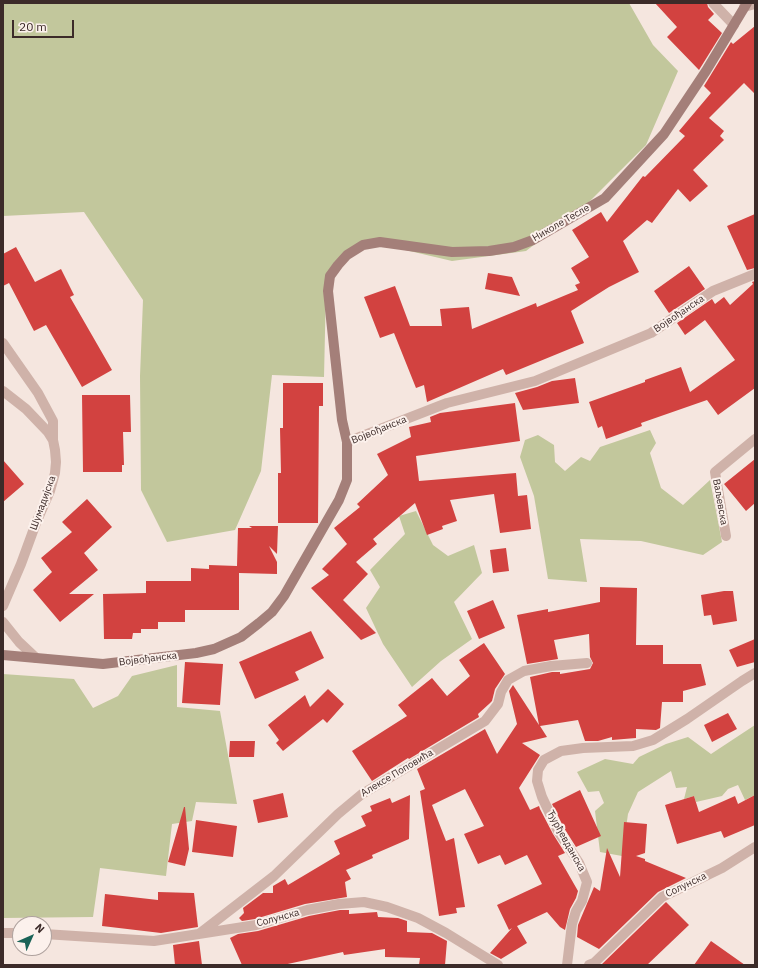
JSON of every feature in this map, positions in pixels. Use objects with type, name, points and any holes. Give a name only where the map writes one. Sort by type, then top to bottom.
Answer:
[{"type":"street","points":[[713,3],[734,25]]},
{"type":"street","name":"Николе Тесле","points":[[347,442],[342,420],[328,291],[330,276],[347,255],[363,245],[380,242],[452,252],[489,251],[514,247],[533,240],[605,198],[664,134],[706,71],[746,5],[755,4]]},
{"type":"street","name":"Војвођанска","points":[[3,655],[103,664],[196,653],[214,649],[241,637],[272,612],[284,596],[339,500],[347,480],[347,442],[447,403],[535,381],[652,333],[713,291],[755,274]]},
{"type":"street","points":[[3,343],[38,393],[53,421],[53,440]]},
{"type":"street","name":"Шумадијска","points":[[3,391],[33,416],[48,432],[53,440],[56,462],[55,473],[50,491],[3,606]]},
{"type":"street","name":"Ваљевска","points":[[726,536],[715,472],[755,439]]},
{"type":"street","points":[[3,622],[19,642],[36,658]]},
{"type":"street","name":"Алексе Поповића","points":[[199,934],[274,876],[338,814],[362,794],[485,721],[498,704],[501,692],[508,680],[524,671],[551,666],[587,663]]},
{"type":"street","name":"Ђурђевданска","points":[[567,965],[572,924],[576,911],[582,901],[587,882],[579,863],[558,831],[542,797],[537,781],[538,770],[544,760],[560,751],[583,748],[633,746],[653,740],[692,716],[755,673]]},
{"type":"street","name":"Солунска","points":[[589,965],[594,963],[662,897],[722,868],[755,847]]},
{"type":"street","name":"Солунска","points":[[52,935],[154,941],[256,925],[307,910],[339,904],[364,902],[387,907],[418,918],[446,933],[498,965]]},
{"type":"green space","points":[[3,3],[629,3],[653,45],[678,71],[646,145],[587,204],[526,251],[452,261],[363,240],[326,287],[324,377],[272,375],[261,471],[235,530],[167,542],[141,490],[140,376],[143,300],[84,212],[3,216]]},
{"type":"green space","points":[[650,430],[656,443],[650,453],[661,488],[683,505],[710,480],[722,542],[703,555],[641,541],[580,539],[587,582],[548,579],[534,496],[520,457],[525,440],[538,435],[554,445],[555,462],[565,471],[581,457],[590,461],[600,447]]},
{"type":"green space","points":[[416,511],[433,545],[448,556],[474,545],[482,573],[454,602],[472,639],[441,661],[412,687],[383,644],[366,608],[380,587],[370,570],[405,534],[399,516]]},
{"type":"green space","points":[[177,665],[177,707],[220,711],[237,804],[196,802],[192,821],[172,824],[166,876],[100,868],[93,917],[12,916],[12,918],[3,918],[3,674],[74,679],[93,708],[118,696],[132,676]]},
{"type":"green space","points":[[755,725],[755,795],[745,800],[738,785],[728,789],[722,796],[696,802],[694,796],[684,799],[687,787],[676,788],[671,771],[638,792],[628,814],[622,856],[600,852],[595,811],[604,803],[599,791],[588,792],[577,772],[605,759],[633,764],[639,757],[666,744],[688,737],[711,754]]},
{"type":"building","points":[[655,3],[707,3],[708,7],[714,14],[708,20],[722,33],[699,70],[667,37],[677,27]]},
{"type":"building","points":[[755,26],[755,94],[744,83],[709,118],[724,131],[720,136],[724,140],[693,170],[708,186],[690,202],[678,189],[652,223],[647,220],[623,241],[639,272],[609,287],[571,311],[584,343],[506,375],[503,369],[427,402],[424,385],[416,388],[394,333],[380,338],[364,297],[395,286],[410,326],[442,326],[440,309],[469,307],[472,329],[536,303],[537,307],[578,290],[575,285],[580,283],[571,268],[589,257],[572,230],[601,212],[607,222],[643,176],[645,177],[685,136],[679,131],[711,93],[704,86],[731,42],[733,44]]},
{"type":"building","points":[[755,214],[755,268],[747,270],[727,226]]},
{"type":"building","points":[[16,247],[35,282],[61,269],[74,295],[70,297],[112,370],[82,387],[46,325],[34,331],[9,283],[3,286],[3,254]]},
{"type":"building","points":[[689,266],[705,289],[669,313],[654,291]]},
{"type":"building","points":[[488,273],[512,277],[520,296],[485,289]]},
{"type":"building","points":[[755,281],[755,388],[718,415],[707,400],[641,423],[642,426],[606,439],[602,426],[598,428],[589,402],[645,382],[645,380],[681,367],[690,392],[735,360],[705,320],[685,335],[677,323],[712,299],[715,304],[724,297],[730,305],[753,284],[752,282]]},
{"type":"building","points":[[575,378],[579,403],[523,410],[515,393],[552,381]]},
{"type":"building","points":[[283,383],[323,383],[323,406],[319,406],[318,523],[278,523],[278,473],[281,473],[280,428],[283,428]]},
{"type":"building","points":[[82,395],[130,395],[131,432],[123,432],[124,465],[122,465],[122,472],[83,472]]},
{"type":"building","points":[[515,403],[520,441],[416,456],[419,481],[516,473],[518,496],[527,495],[531,529],[500,533],[494,494],[450,500],[457,521],[442,526],[443,529],[427,535],[415,503],[373,539],[377,544],[356,562],[368,574],[343,600],[376,633],[361,640],[311,588],[329,575],[322,569],[347,544],[334,528],[360,507],[357,504],[388,475],[377,454],[411,437],[409,427],[431,422],[430,417],[440,413]]},
{"type":"building","points":[[755,459],[755,503],[746,511],[724,484]]},
{"type":"building","points":[[3,460],[24,484],[3,502]]},
{"type":"building","points":[[87,499],[112,527],[84,553],[98,570],[69,594],[94,594],[60,622],[33,590],[52,572],[41,558],[72,532],[62,522]]},
{"type":"building","points":[[249,526],[278,526],[277,554],[269,546],[277,562],[277,574],[239,573],[239,610],[185,610],[185,622],[158,622],[158,629],[141,629],[141,633],[133,633],[132,639],[104,639],[103,594],[146,593],[146,581],[191,581],[191,568],[209,569],[209,565],[237,566],[238,528],[252,528]]},
{"type":"building","points":[[506,548],[509,571],[493,573],[490,550]]},
{"type":"building","points":[[600,587],[637,588],[636,645],[663,645],[663,664],[701,664],[706,685],[683,691],[683,702],[662,702],[660,728],[656,730],[636,729],[636,738],[612,740],[612,737],[598,741],[585,741],[578,720],[540,726],[547,737],[522,743],[540,755],[519,788],[530,810],[539,806],[553,834],[565,853],[558,856],[578,891],[570,909],[565,930],[560,927],[547,912],[517,926],[527,943],[501,959],[490,953],[512,928],[509,930],[497,905],[542,884],[527,855],[505,865],[500,855],[478,864],[464,834],[484,826],[465,789],[432,805],[446,841],[454,838],[465,907],[456,908],[457,913],[439,916],[420,791],[425,789],[417,769],[485,729],[497,754],[517,724],[509,691],[513,685],[539,725],[530,677],[552,672],[560,672],[560,674],[590,669],[593,663],[590,657],[589,634],[554,640],[558,659],[527,664],[517,615],[548,609],[548,612],[600,602]]},
{"type":"building","points":[[733,591],[737,621],[713,625],[711,615],[704,616],[701,595]]},
{"type":"building","points":[[493,600],[505,628],[479,639],[467,611]]},
{"type":"building","points":[[311,631],[324,658],[295,672],[299,680],[255,699],[239,662]]},
{"type":"building","points":[[755,639],[755,662],[737,667],[729,650]]},
{"type":"building","points":[[484,643],[505,674],[495,689],[492,701],[478,714],[479,717],[409,759],[408,758],[372,781],[352,751],[407,716],[398,705],[432,678],[447,696],[470,676],[459,660]]},
{"type":"building","points":[[185,662],[223,664],[220,705],[182,703]]},
{"type":"building","points":[[328,689],[344,704],[327,723],[323,719],[283,751],[276,743],[279,740],[268,725],[305,695],[310,707]]},
{"type":"building","points":[[728,713],[737,729],[712,742],[704,725]]},
{"type":"building","points":[[230,741],[255,741],[254,757],[229,757]]},
{"type":"building","points":[[580,790],[601,836],[576,847],[564,828],[552,804]]},
{"type":"building","points":[[283,793],[288,817],[258,823],[253,800]]},
{"type":"building","points":[[410,795],[409,839],[372,855],[373,858],[346,870],[351,879],[345,882],[347,897],[305,904],[255,919],[242,921],[239,918],[244,913],[243,908],[263,893],[273,893],[273,886],[285,879],[288,885],[340,854],[334,841],[366,826],[361,816],[372,811],[370,806],[390,798],[392,803]]},
{"type":"building","points":[[755,795],[755,825],[724,838],[721,831],[677,844],[665,805],[694,796],[699,812],[735,796],[738,804]]},
{"type":"building","points":[[184,807],[189,849],[185,866],[168,862]]},
{"type":"building","points":[[196,820],[237,826],[233,857],[192,852]]},
{"type":"building","points":[[624,822],[647,824],[645,853],[636,856],[686,878],[658,892],[599,949],[577,937],[578,925],[594,887],[600,891],[607,848],[620,877]]},
{"type":"building","points":[[158,892],[194,893],[198,927],[161,933],[102,926],[105,894],[158,900]]},
{"type":"building","points":[[666,902],[689,925],[647,965],[601,965]]},
{"type":"building","points":[[340,910],[349,910],[349,914],[377,912],[378,917],[398,918],[407,921],[407,932],[432,933],[447,941],[445,965],[419,965],[420,958],[385,957],[385,949],[344,955],[343,952],[283,965],[242,965],[230,938],[238,934],[258,931],[309,916]]},
{"type":"building","points":[[199,941],[202,965],[175,965],[173,945]]},
{"type":"building","points":[[711,941],[745,965],[694,965]]}]
